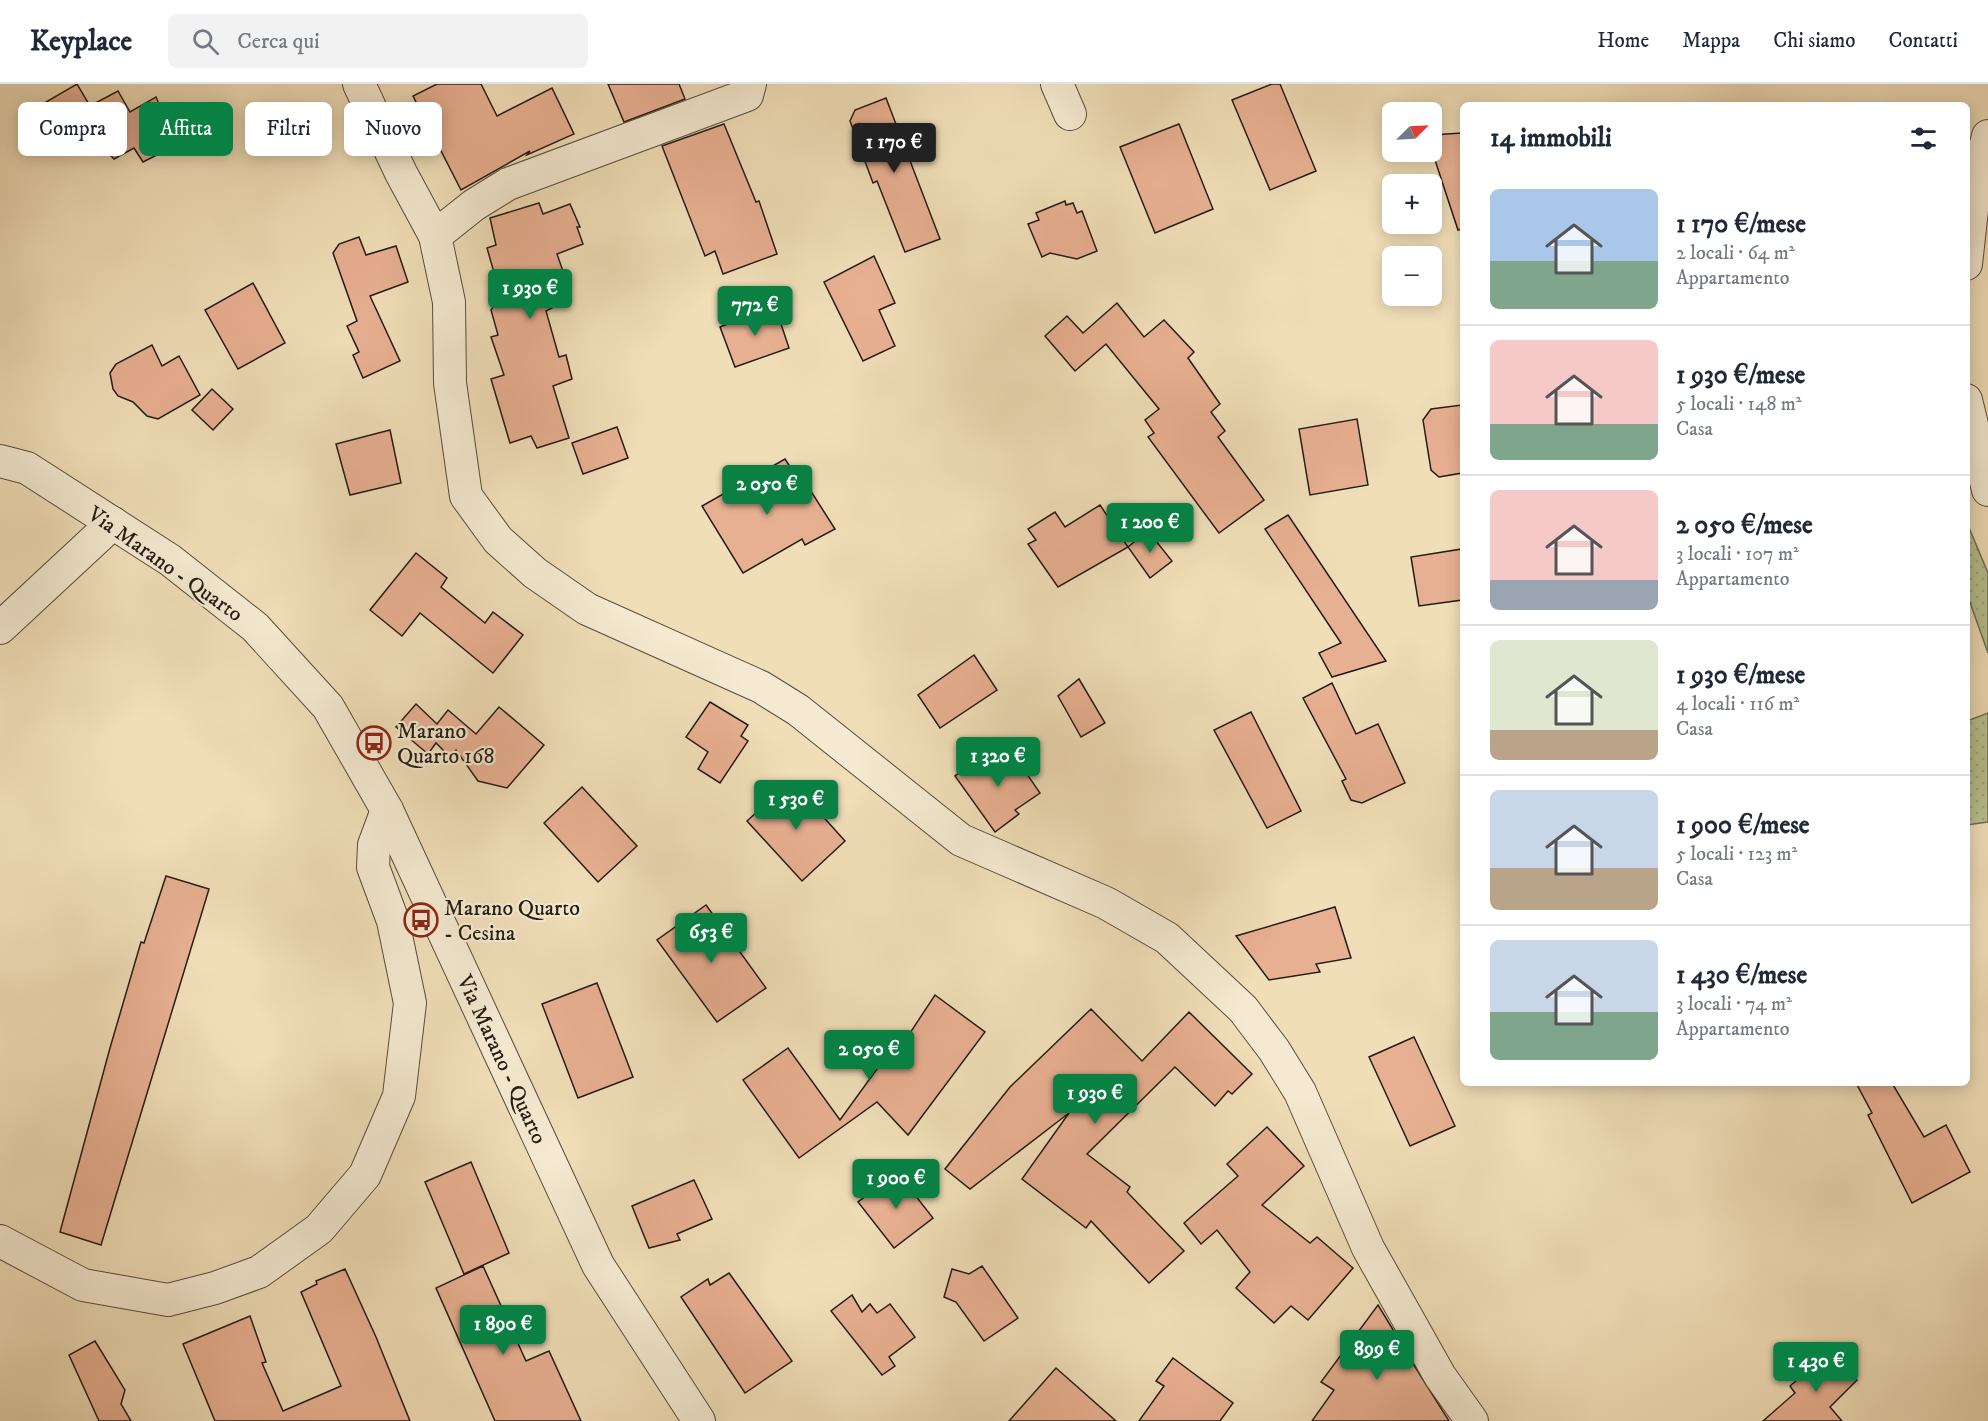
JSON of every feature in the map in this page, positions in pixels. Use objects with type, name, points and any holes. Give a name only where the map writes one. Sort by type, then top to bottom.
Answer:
[{"type":"street","points":[[359,84],[401,173],[435,236],[449,302],[450,383],[466,496],[498,540],[535,573],[587,609],[761,687],[798,710],[961,840],[1106,903],[1167,938],[1243,1009],[1274,1050],[1300,1092],[1368,1248],[1440,1376],[1472,1421]]},
{"type":"street","points":[[435,236],[474,205],[508,184],[747,95],[750,84]]},
{"type":"street","points":[[1058,84],[1070,114]]},
{"type":"street","points":[[1970,244],[1981,190],[1988,136]]},
{"type":"street","points":[[1970,416],[1988,490]]},
{"type":"street","name":"Via Marano - Quarto","points":[[0,461],[27,468],[170,560],[255,627],[328,707],[387,810],[598,1265],[699,1421]]},
{"type":"street","points":[[0,628],[113,523]]},
{"type":"street","points":[[0,1241],[83,1285],[168,1300],[215,1288],[259,1272],[319,1229],[365,1175],[399,1096],[410,1003],[393,921],[373,867],[374,845],[387,810]]},
{"type":"green space","points":[[1970,530],[1988,573],[1988,653],[1970,602]]},
{"type":"green space","points":[[1988,713],[1988,822],[1970,825],[1970,720]]},
{"type":"building","points":[[77,84],[88,102],[46,102]]},
{"type":"building","points":[[437,84],[481,84],[497,116],[552,88],[574,134],[527,155],[530,151],[461,190],[442,153],[442,102],[416,102],[413,96]]},
{"type":"building","points":[[608,84],[679,84],[685,99],[624,122]]},
{"type":"building","points":[[1272,84],[1280,84],[1316,171],[1270,190],[1232,100]]},
{"type":"building","points":[[118,91],[124,102],[97,102]]},
{"type":"building","points":[[156,97],[158,102],[147,102]]},
{"type":"building","points":[[886,98],[940,239],[905,252],[877,181],[873,183],[850,121],[855,110]]},
{"type":"building","points":[[127,107],[130,112],[139,107],[139,156],[134,148],[127,152]]},
{"type":"building","points":[[724,124],[756,202],[759,201],[777,254],[723,274],[715,251],[705,256],[662,146]]},
{"type":"building","points":[[1179,124],[1213,209],[1155,233],[1120,147]]},
{"type":"building","points":[[1460,133],[1460,230],[1458,230],[1442,181],[1442,174],[1440,174],[1436,162],[1442,162],[1442,134]]},
{"type":"building","points":[[139,156],[155,156],[143,162]]},
{"type":"building","points":[[1065,201],[1066,205],[1073,203],[1077,213],[1082,211],[1097,251],[1077,259],[1050,253],[1042,257],[1028,224],[1039,220],[1036,213]]},
{"type":"building","points":[[539,203],[543,214],[570,204],[580,227],[577,227],[583,244],[557,254],[564,274],[544,279],[554,307],[546,311],[559,357],[566,355],[572,379],[553,386],[569,438],[537,448],[531,436],[510,443],[491,379],[504,375],[491,337],[498,335],[491,310],[501,297],[487,248],[496,245],[490,218]]},
{"type":"building","points":[[359,237],[366,255],[396,246],[408,282],[370,296],[400,361],[363,378],[353,355],[359,352],[347,326],[357,321],[333,253],[339,244]]},
{"type":"building","points":[[874,256],[895,303],[879,310],[895,346],[863,361],[824,282]]},
{"type":"building","points":[[253,283],[285,343],[238,369],[205,310]]},
{"type":"building","points":[[1117,303],[1144,337],[1164,320],[1194,352],[1188,358],[1220,404],[1211,412],[1225,431],[1218,437],[1264,500],[1219,533],[1148,437],[1154,433],[1145,420],[1159,409],[1106,344],[1075,371],[1045,336],[1067,316],[1083,333]]},
{"type":"building","points":[[775,306],[789,348],[735,367],[720,327]]},
{"type":"building","points":[[152,345],[162,366],[179,356],[200,395],[158,419],[147,416],[133,402],[118,396],[113,389],[110,373],[116,364]]},
{"type":"building","points":[[212,389],[233,409],[213,430],[192,410]]},
{"type":"building","points":[[1460,405],[1460,473],[1439,477],[1431,470],[1423,420],[1431,409]]},
{"type":"building","points":[[1357,419],[1368,485],[1310,495],[1299,429]]},
{"type":"building","points":[[617,427],[628,458],[583,474],[572,443]]},
{"type":"building","points":[[390,430],[401,483],[350,495],[336,444]]},
{"type":"building","points":[[785,459],[803,487],[807,485],[835,529],[805,545],[802,539],[743,573],[702,506]]},
{"type":"building","points":[[1100,505],[1128,547],[1058,587],[1028,544],[1036,540],[1028,529],[1055,512],[1065,527]]},
{"type":"building","points":[[1288,515],[1386,661],[1332,677],[1319,653],[1341,643],[1265,529]]},
{"type":"building","points":[[1148,531],[1172,561],[1150,578],[1128,547]]},
{"type":"building","points":[[1460,549],[1460,600],[1419,606],[1411,557]]},
{"type":"building","points":[[416,553],[447,578],[441,587],[485,623],[493,612],[523,635],[493,673],[420,613],[402,636],[370,610]]},
{"type":"building","points":[[974,655],[997,690],[940,728],[918,695]]},
{"type":"building","points":[[1079,679],[1105,723],[1081,737],[1058,696]]},
{"type":"building","points":[[1332,683],[1356,734],[1378,724],[1405,783],[1362,803],[1351,800],[1342,781],[1346,779],[1303,698]]},
{"type":"building","points":[[710,702],[748,725],[741,736],[748,741],[720,783],[698,769],[708,752],[686,737]]},
{"type":"building","points":[[416,704],[437,724],[448,710],[476,734],[499,707],[544,745],[507,788],[478,781],[456,750],[449,756],[436,743],[428,754],[396,727]]},
{"type":"building","points":[[1251,712],[1301,811],[1267,828],[1214,730]]},
{"type":"building","points":[[1009,748],[1040,793],[1015,810],[1019,814],[995,832],[955,776],[979,757],[985,765]]},
{"type":"building","points":[[791,781],[845,841],[802,881],[747,821]]},
{"type":"building","points":[[582,787],[637,846],[598,882],[544,823]]},
{"type":"building","points":[[166,876],[209,889],[101,1245],[60,1232],[141,942],[144,943]]},
{"type":"building","points":[[706,905],[766,988],[717,1022],[657,940]]},
{"type":"building","points":[[1335,907],[1351,958],[1316,964],[1320,972],[1269,980],[1236,936]]},
{"type":"building","points":[[597,983],[633,1077],[578,1098],[542,1004]]},
{"type":"building","points":[[935,995],[985,1032],[908,1135],[877,1102],[799,1158],[743,1080],[788,1048],[840,1120],[882,1062],[887,1068]]},
{"type":"building","points":[[1091,1009],[1142,1061],[1189,1012],[1252,1074],[1232,1094],[1228,1091],[1215,1106],[1175,1067],[1087,1154],[1130,1187],[1127,1192],[1184,1251],[1149,1283],[1091,1221],[1086,1228],[1022,1179],[1069,1113],[970,1189],[945,1169],[1010,1087]]},
{"type":"building","points":[[1414,1037],[1455,1126],[1410,1146],[1369,1057]]},
{"type":"building","points":[[1858,1086],[1894,1086],[1924,1137],[1946,1125],[1970,1172],[1912,1203],[1868,1115],[1872,1113]]},
{"type":"building","points":[[1267,1127],[1304,1166],[1262,1205],[1310,1243],[1317,1237],[1353,1268],[1308,1320],[1291,1306],[1274,1323],[1236,1288],[1250,1272],[1217,1230],[1201,1244],[1184,1223],[1238,1176],[1227,1164]]},
{"type":"building","points":[[471,1162],[509,1253],[464,1274],[425,1182]]},
{"type":"building","points":[[897,1172],[933,1218],[894,1248],[858,1202]]},
{"type":"building","points":[[694,1180],[712,1219],[677,1234],[680,1240],[649,1248],[632,1206]]},
{"type":"building","points":[[483,1266],[526,1361],[549,1351],[581,1421],[495,1421],[436,1288]]},
{"type":"building","points":[[982,1266],[1018,1318],[984,1341],[956,1302],[944,1297],[952,1269],[969,1274]]},
{"type":"building","points":[[345,1269],[410,1421],[215,1421],[183,1344],[250,1316],[266,1362],[262,1363],[283,1411],[341,1386],[301,1292],[317,1284],[316,1281]]},
{"type":"building","points":[[729,1273],[792,1361],[745,1393],[681,1297],[708,1279],[710,1285]]},
{"type":"building","points":[[852,1295],[862,1312],[870,1304],[877,1313],[890,1304],[915,1337],[889,1357],[895,1366],[882,1375],[831,1311]]},
{"type":"building","points":[[1378,1305],[1395,1333],[1389,1340],[1407,1354],[1449,1421],[1312,1421],[1334,1390],[1321,1382]]},
{"type":"building","points":[[95,1341],[125,1390],[121,1404],[131,1421],[99,1421],[69,1355]]},
{"type":"building","points":[[1830,1351],[1857,1380],[1830,1407],[1842,1421],[1763,1421],[1795,1393],[1790,1386]]},
{"type":"building","points":[[1173,1358],[1233,1403],[1220,1421],[1139,1421],[1164,1386],[1156,1381]]},
{"type":"building","points":[[1056,1368],[1116,1421],[1009,1421]]},
{"type":"place","name":"Marano Quarto 168","points":[[374,743]]},
{"type":"place","name":"Marano Quarto - Cesina","points":[[421,920]]}]
